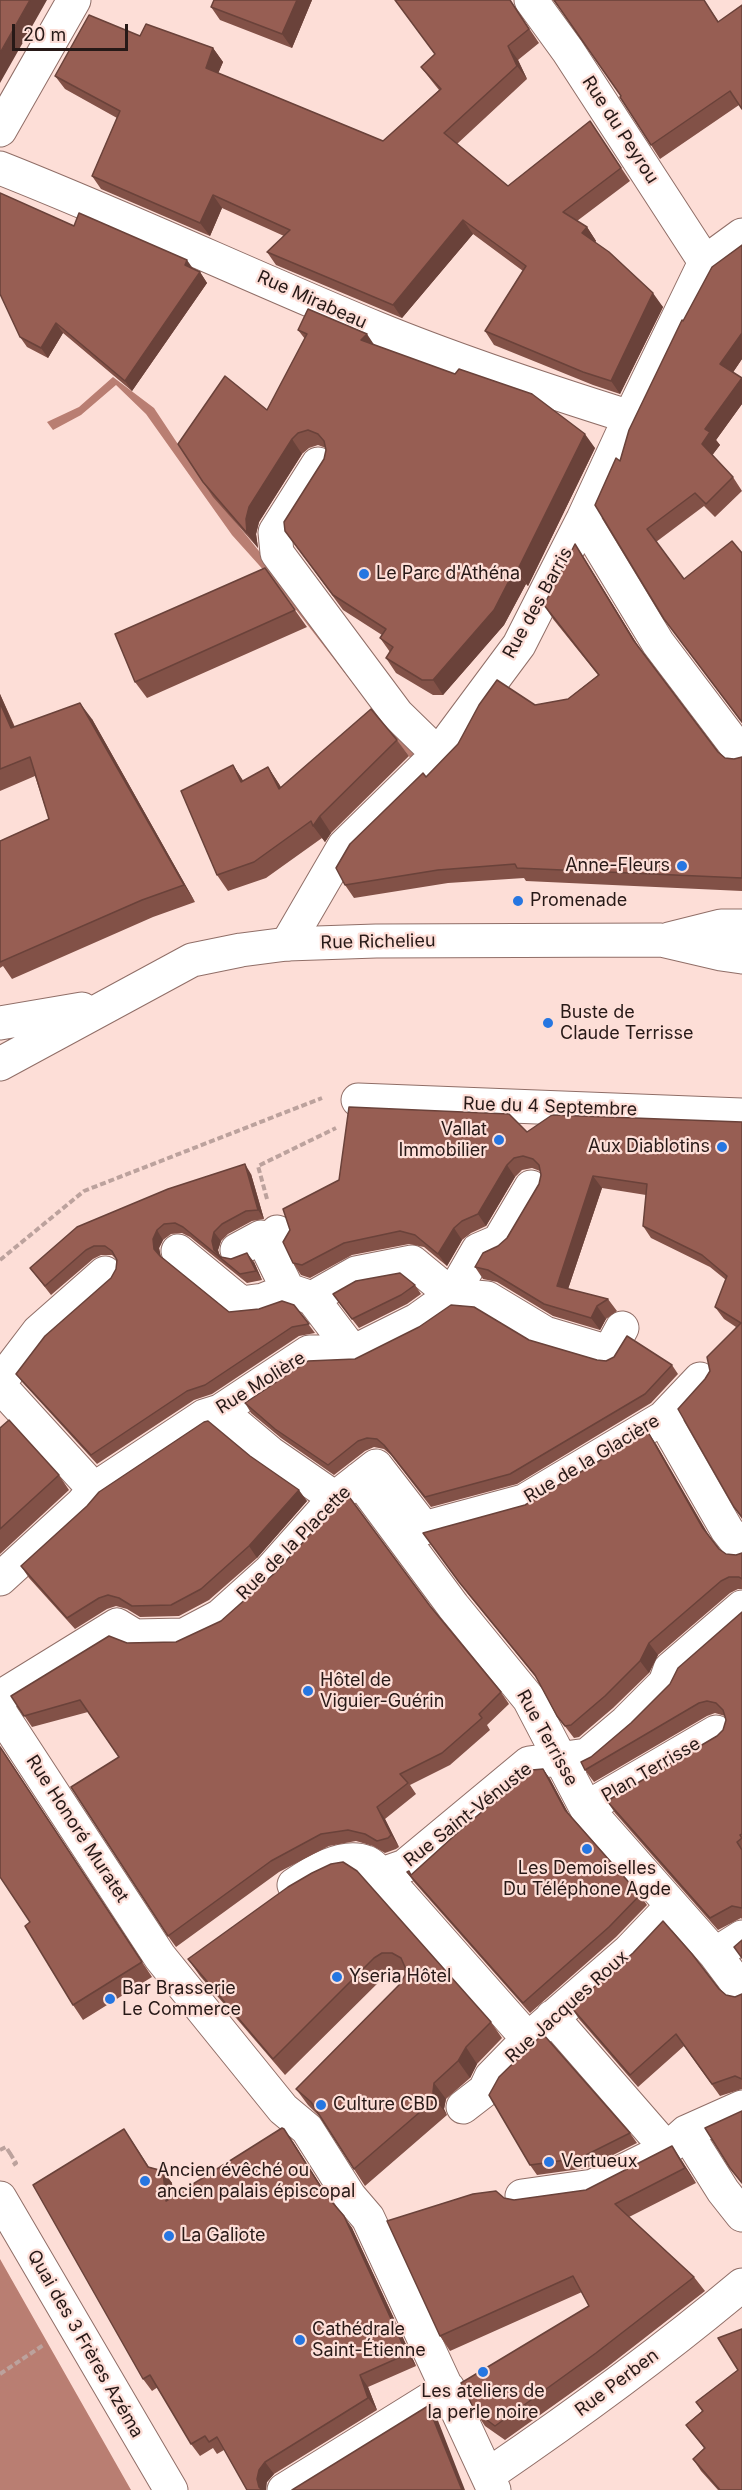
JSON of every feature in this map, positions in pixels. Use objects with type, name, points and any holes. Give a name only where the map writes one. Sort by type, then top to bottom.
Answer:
[{"type":"street","points":[[0,130],[74,0]]},
{"type":"street","name":"Rue du Peyrou","points":[[531,0],[568,51],[705,262]]},
{"type":"street","name":"Rue Mirabeau","points":[[0,168],[97,206],[378,328],[539,388],[630,417]]},
{"type":"street","name":"Rue des Barris","points":[[287,944],[344,846],[438,754],[519,645],[583,519],[705,262],[742,235]]},
{"type":"street","points":[[318,464],[275,532],[276,553],[398,714],[438,754]]},
{"type":"street","points":[[583,519],[658,643],[742,754]]},
{"type":"street","name":"Rue Richelieu","points":[[0,1064],[192,960],[241,950],[287,944],[376,941],[661,940],[722,926],[742,926]]},
{"type":"street","name":"Rue Richelieu","points":[[661,940],[742,957]]},
{"type":"street","name":"Rue Richelieu","points":[[0,1023],[107,1005]]},
{"type":"street","name":"Rue du 4 Septembre","points":[[352,1111],[742,1115]]},
{"type":"street","name":"Rue Molière","points":[[4,1576],[82,1504],[94,1489],[204,1416],[220,1411],[309,1352],[353,1352],[417,1320],[452,1295],[478,1250],[499,1241],[531,1187]]},
{"type":"street","points":[[261,1243],[300,1294],[353,1352]]},
{"type":"street","points":[[178,1251],[241,1303],[300,1294],[356,1273],[412,1262],[452,1295],[487,1298],[545,1333],[609,1352],[622,1328]]},
{"type":"street","points":[[94,1489],[0,1384],[38,1332],[105,1273]]},
{"type":"street","name":"Rue de la Glacière","points":[[412,1531],[524,1501],[663,1418],[700,1379]]},
{"type":"street","points":[[220,1411],[270,1453],[347,1488]]},
{"type":"street","points":[[663,1418],[737,1532]]},
{"type":"street","name":"Rue de la Placette","points":[[0,1696],[117,1625],[135,1636],[184,1635],[220,1616],[270,1571],[347,1488],[376,1466],[412,1531]]},
{"type":"street","name":"Rue Terrisse","points":[[412,1531],[453,1606],[529,1699],[586,1808],[671,1907],[715,1954],[742,1990]]},
{"type":"street","name":"Rue Saint-Vénuste","points":[[267,1905],[304,1878],[333,1864],[352,1860],[368,1862],[382,1874],[405,1866],[529,1763],[587,1755],[626,1722],[665,1683],[670,1669],[742,1607]]},
{"type":"street","name":"Rue Honoré Muratet","points":[[0,1712],[153,1946],[173,1973],[288,2101],[350,2197],[368,2217],[491,2482]]},
{"type":"street","name":"Plan Terrisse","points":[[586,1808],[716,1732]]},
{"type":"street","points":[[382,1874],[540,2028],[676,2140],[742,2215]]},
{"type":"street","name":"Rue Jacques Roux","points":[[463,2108],[485,2090],[491,2077],[540,2028],[629,1951],[671,1907]]},
{"type":"street","points":[[715,1954],[742,1937]]},
{"type":"street","points":[[173,1973],[201,1953]]},
{"type":"street","points":[[522,2196],[593,2186],[742,2107]]},
{"type":"street","name":"Quai des 3 Frères Azéma","points":[[0,2198],[171,2490]]},
{"type":"street","name":"Rue Perben","points":[[491,2482],[696,2324],[742,2285]]},
{"type":"street","points":[[284,2490],[448,2388]]},
{"type":"path","points":[[261,1243],[258,1166],[352,1111]]},
{"type":"path","points":[[0,2150],[6,2147],[13,2154],[16,2163]]},
{"type":"path","points":[[0,2374],[74,2325]]},
{"type":"shaded area","points":[[113,377],[154,408],[203,482],[421,751],[412,760],[276,584],[232,535],[146,414],[116,385],[81,415],[53,430],[47,422],[79,407]]},
{"type":"shaded area","points":[[0,2259],[131,2490],[0,2490]]},
{"type":"building","points":[[0,0],[30,0],[0,53]]},
{"type":"building","points":[[214,0],[297,0],[282,34],[211,7]]},
{"type":"building","points":[[395,0],[510,0],[529,29],[508,46],[517,66],[444,133],[508,186],[590,121],[621,168],[563,212],[587,227],[582,233],[609,252],[653,293],[611,381],[583,372],[485,331],[526,266],[463,220],[393,305],[267,252],[290,230],[213,195],[200,223],[92,176],[120,111],[55,76],[89,15],[140,36],[146,24],[213,48],[206,68],[383,141],[441,89],[421,67],[435,54]]},
{"type":"building","points":[[554,0],[704,0],[718,22],[742,5],[742,109],[730,91],[651,145],[621,96]]},
{"type":"building","points":[[0,193],[74,226],[79,213],[187,260],[185,265],[200,272],[125,381],[56,323],[41,348],[20,337],[0,294]]},
{"type":"building","points":[[742,245],[742,333],[720,364],[742,378],[705,429],[710,432],[702,444],[733,477],[706,504],[695,493],[647,529],[684,579],[732,541],[742,553],[742,722],[664,619],[595,505],[616,458],[620,461],[629,430],[682,320],[712,267]]},
{"type":"building","points":[[308,309],[367,334],[361,340],[455,374],[459,369],[532,394],[585,434],[517,571],[515,569],[494,610],[433,680],[422,680],[386,658],[393,647],[380,638],[386,629],[333,595],[285,531],[284,522],[324,459],[326,450],[324,441],[318,434],[308,430],[298,433],[292,439],[249,507],[246,519],[247,533],[203,482],[178,444],[225,376],[267,410],[307,334],[298,330]]},
{"type":"building","points":[[575,544],[634,641],[718,752],[725,758],[742,757],[742,878],[517,868],[515,864],[438,870],[345,885],[336,868],[350,844],[423,773],[426,777],[458,744],[479,705],[497,680],[535,705],[568,699],[599,675],[544,605]]},
{"type":"building","points":[[265,568],[295,610],[135,682],[115,634]]},
{"type":"building","points":[[0,703],[11,728],[80,703],[184,885],[142,900],[0,962],[0,841],[49,819],[30,757],[0,769]]},
{"type":"building","points":[[371,709],[397,740],[320,816],[313,826],[311,821],[254,862],[217,875],[181,791],[233,765],[241,782],[268,767],[279,789]]},
{"type":"building","points":[[349,1107],[509,1114],[527,1132],[552,1115],[742,1122],[742,1517],[678,1409],[710,1371],[707,1357],[741,1323],[715,1307],[727,1276],[702,1255],[643,1226],[647,1184],[593,1176],[557,1286],[608,1299],[597,1306],[591,1318],[544,1304],[488,1270],[475,1267],[483,1253],[498,1246],[507,1238],[539,1184],[541,1175],[539,1165],[533,1159],[523,1156],[514,1158],[507,1165],[478,1214],[462,1221],[454,1228],[438,1254],[415,1235],[400,1231],[344,1243],[302,1265],[293,1263],[283,1242],[290,1230],[283,1209],[339,1180]]},
{"type":"building","points":[[245,1164],[258,1210],[246,1211],[222,1224],[214,1232],[212,1241],[214,1250],[221,1257],[231,1259],[247,1253],[256,1271],[240,1274],[175,1223],[164,1224],[157,1230],[153,1239],[154,1249],[229,1312],[259,1309],[282,1301],[294,1305],[309,1324],[292,1327],[205,1385],[187,1391],[91,1455],[16,1374],[45,1336],[111,1278],[116,1269],[117,1260],[112,1251],[105,1246],[94,1246],[86,1250],[45,1286],[30,1268],[77,1227],[168,1189]]},
{"type":"building","points":[[400,1273],[415,1285],[401,1295],[352,1319],[333,1294],[356,1281]]},
{"type":"building","points":[[451,1305],[474,1307],[529,1340],[597,1360],[606,1361],[614,1357],[627,1336],[672,1365],[645,1394],[510,1474],[425,1497],[377,1439],[367,1438],[358,1441],[328,1465],[275,1429],[245,1403],[308,1361],[355,1359],[419,1327]]},
{"type":"building","points":[[9,1420],[59,1475],[0,1529],[0,1428]]},
{"type":"building","points":[[208,1421],[250,1456],[299,1490],[249,1546],[201,1589],[171,1605],[132,1606],[119,1598],[108,1595],[67,1618],[21,1566],[87,1506],[99,1492]]},
{"type":"building","points":[[648,1432],[702,1527],[719,1549],[726,1554],[742,1553],[742,1579],[729,1577],[721,1581],[649,1643],[640,1661],[605,1696],[571,1725],[565,1726],[557,1716],[535,1675],[459,1582],[423,1533],[525,1505]]},
{"type":"building","points":[[347,1494],[430,1606],[501,1692],[479,1714],[482,1718],[442,1753],[400,1774],[408,1783],[377,1807],[391,1835],[388,1838],[377,1841],[365,1834],[348,1830],[321,1834],[271,1861],[168,1936],[71,1787],[119,1757],[80,1700],[24,1716],[11,1696],[109,1636],[127,1643],[176,1642],[221,1621],[276,1572]]},
{"type":"building","points":[[742,1612],[742,1834],[740,1835],[742,1838],[737,1842],[742,1850],[742,1908],[732,1906],[710,1918],[607,1801],[717,1736],[723,1730],[726,1720],[723,1710],[716,1703],[707,1701],[699,1703],[585,1770],[581,1762],[591,1757],[631,1723],[670,1684],[678,1668]]},
{"type":"building","points":[[0,1747],[142,1962],[73,2005],[25,1926],[30,1922],[0,1877]]},
{"type":"building","points":[[543,1769],[565,1810],[640,1895],[609,1927],[523,2003],[407,1872],[409,1871],[411,1875],[532,1770]]},
{"type":"building","points":[[343,1862],[357,1871],[491,2022],[466,2047],[458,2061],[434,2083],[435,2099],[354,2169],[311,2102],[296,2089],[400,1984],[405,1975],[405,1967],[401,1958],[392,1953],[382,1953],[374,1958],[273,2059],[188,1959],[288,1887],[331,1864]]},
{"type":"building","points":[[663,1921],[719,1989],[726,1995],[735,1997],[742,1994],[742,2079],[735,2076],[712,2084],[676,2034],[630,2075],[571,2007],[633,1953]]},
{"type":"building","points":[[742,1940],[742,1958],[734,1947]]},
{"type":"building","points":[[543,2034],[630,2133],[580,2158],[530,2165],[489,2095],[499,2077]]},
{"type":"building","points":[[742,2111],[742,2183],[705,2128]]},
{"type":"building","points":[[282,2128],[326,2195],[344,2216],[407,2354],[360,2375],[368,2398],[265,2462],[259,2470],[257,2479],[262,2490],[247,2490],[217,2437],[209,2442],[205,2436],[191,2444],[150,2375],[143,2379],[33,2185],[124,2129],[148,2167],[163,2171],[166,2201]]},
{"type":"building","points":[[672,2146],[685,2168],[615,2204],[694,2277],[596,2353],[495,2426],[475,2411],[461,2383],[589,2306],[573,2276],[440,2336],[387,2221],[473,2194],[496,2191],[504,2198],[514,2200],[586,2190]]},
{"type":"building","points":[[742,2329],[742,2490],[720,2490],[693,2459],[705,2448],[686,2425],[703,2411],[696,2402],[738,2370],[718,2338]]},
{"type":"building","points":[[428,2406],[462,2490],[292,2490]]},
{"type":"place","name":"Le Parc d'Athéna","points":[[364,574]]},
{"type":"place","name":"Anne-Fleurs","points":[[682,866]]},
{"type":"place","name":"Promenade","points":[[518,901]]},
{"type":"place","name":"Buste de Claude Terrisse","points":[[548,1023]]},
{"type":"place","name":"Vallat Immobilier","points":[[499,1140]]},
{"type":"place","name":"Aux Diablotins","points":[[722,1147]]},
{"type":"place","name":"Hôtel de Viguier-Guérin","points":[[308,1691]]},
{"type":"place","name":"Les Demoiselles Du Téléphone Agde","points":[[587,1849]]},
{"type":"place","name":"Yseria Hôtel","points":[[337,1977]]},
{"type":"place","name":"Bar Brasserie Le Commerce","points":[[110,1999]]},
{"type":"place","name":"Culture CBD","points":[[321,2105]]},
{"type":"place","name":"Vertueux","points":[[549,2162]]},
{"type":"place","name":"Ancien évêché ou ancien palais épiscopal","points":[[145,2181]]},
{"type":"place","name":"La Galiote","points":[[169,2236]]},
{"type":"place","name":"Cathédrale Saint-Étienne","points":[[300,2340]]},
{"type":"place","name":"Les ateliers de la perle noire","points":[[483,2372]]}]
